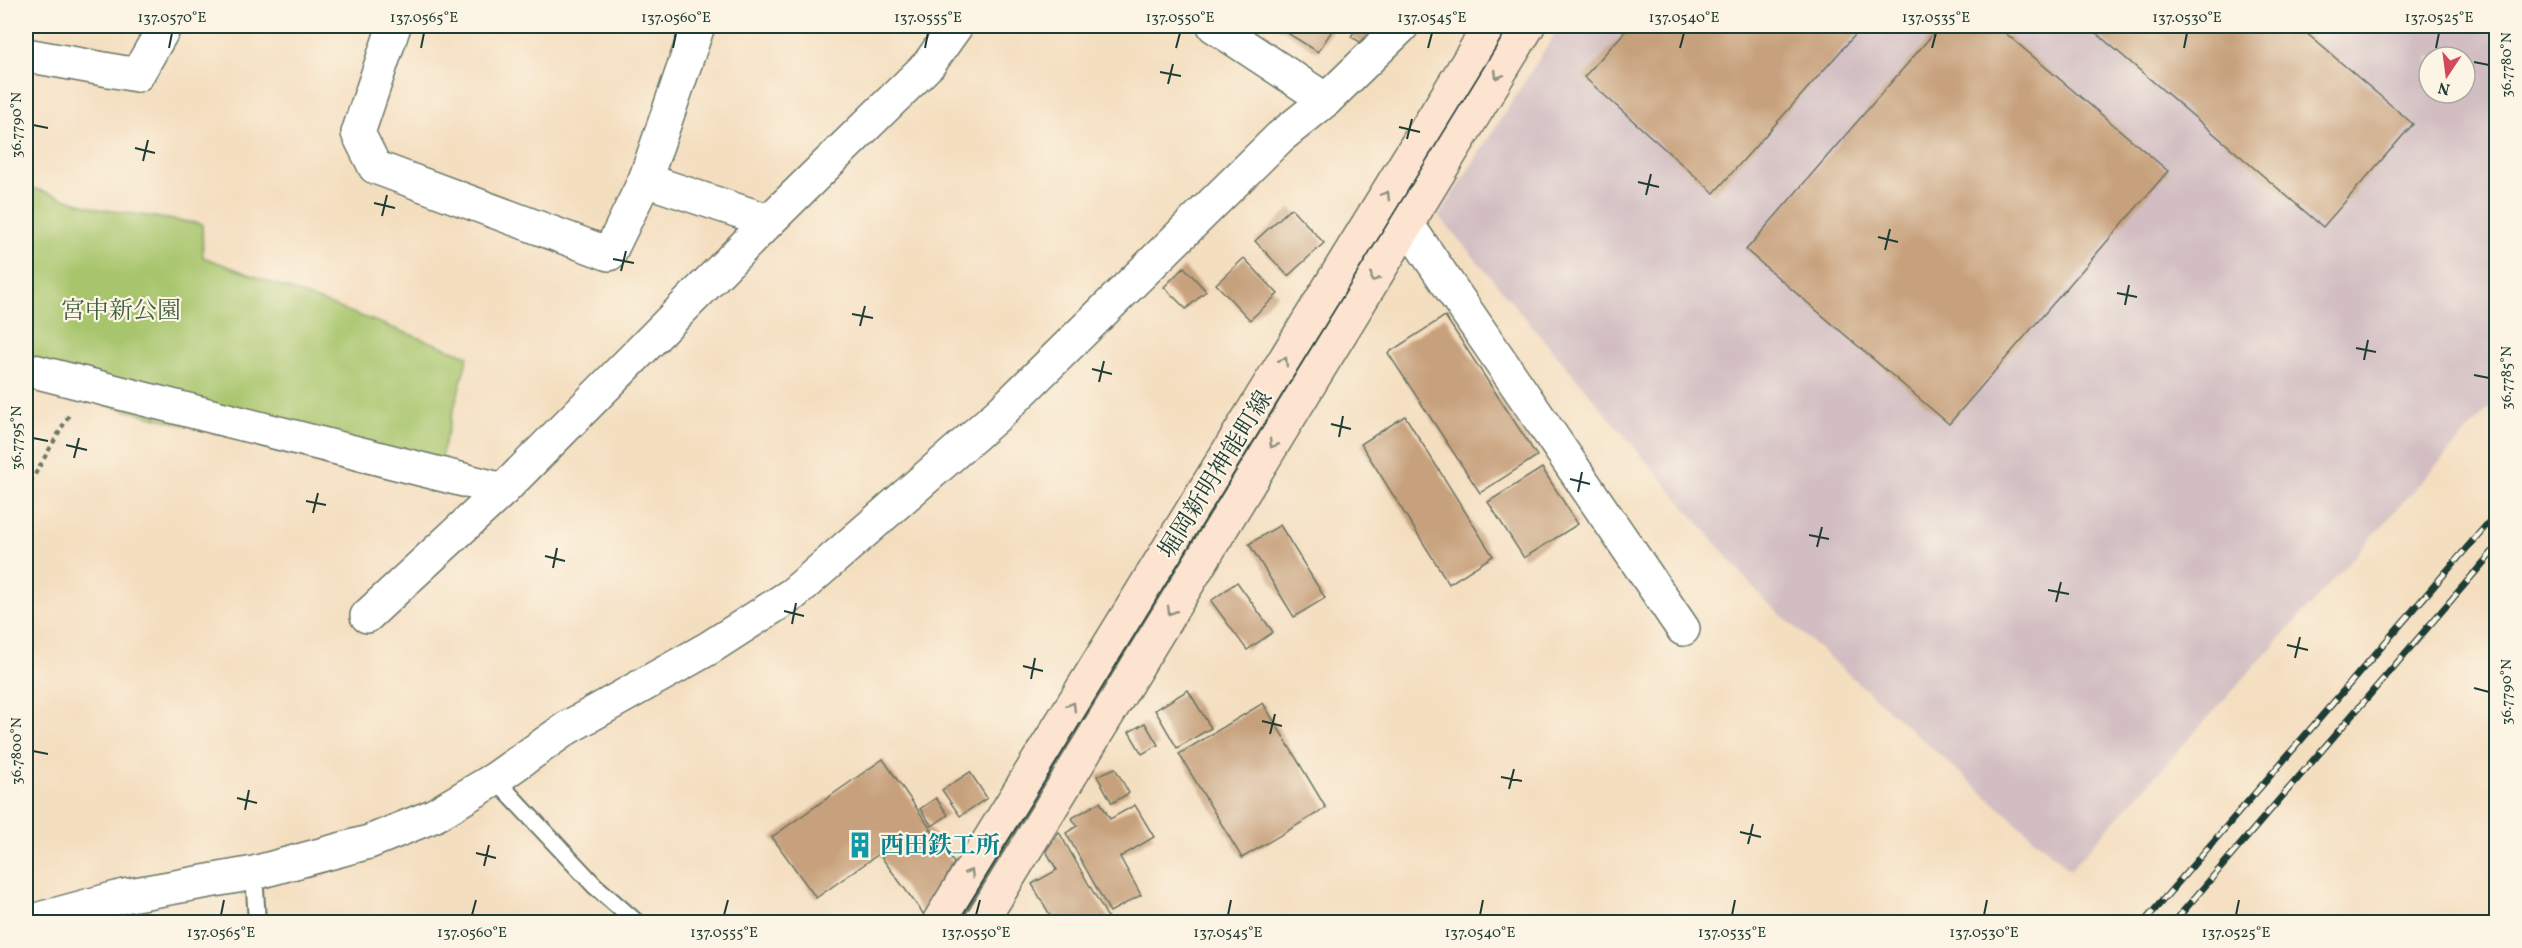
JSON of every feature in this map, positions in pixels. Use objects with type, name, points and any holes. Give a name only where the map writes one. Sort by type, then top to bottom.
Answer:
[{"type":"main road","name":"堀岡新明神能町線","points":[[939,922],[1490,26]]},
{"type":"main road","name":"堀岡新明神能町線","points":[[981,922],[1528,26]]},
{"type":"street","points":[[26,55],[137,75],[165,26]]},
{"type":"street","points":[[394,26],[358,133],[375,166],[609,254],[645,180],[698,26]]},
{"type":"street","points":[[367,616],[503,490],[769,221],[929,64],[956,26]]},
{"type":"street","points":[[1214,26],[1326,100]]},
{"type":"street","points":[[28,922],[124,896],[254,873],[369,842],[434,816],[495,779],[567,728],[709,648],[793,594],[1000,413],[1280,137],[1326,100],[1402,26]]},
{"type":"street","points":[[645,180],[769,221]]},
{"type":"street","points":[[1407,224],[1683,630]]},
{"type":"street","points":[[26,369],[503,490]]},
{"type":"lane","points":[[495,779],[594,886],[636,922]]},
{"type":"lane","points":[[254,873],[257,922]]},
{"type":"path","points":[[26,490],[86,385]]},
{"type":"shaded area","points":[[1560,26],[2496,26],[2496,400],[2070,870],[1763,599],[1439,216]]},
{"type":"green space","name":"宮中新公園","points":[[26,186],[99,209],[202,224],[203,257],[468,356],[433,487],[26,385]]},
{"type":"building","points":[[1276,26],[1335,26],[1318,52]]},
{"type":"building","points":[[1357,26],[1384,26],[1371,48],[1351,37]]},
{"type":"building","points":[[1630,26],[1863,26],[1714,193],[1584,77]]},
{"type":"building","points":[[1940,26],[1997,26],[2168,171],[1949,424],[1746,250]]},
{"type":"building","points":[[2088,26],[2298,26],[2413,124],[2323,227]]},
{"type":"building","points":[[1291,208],[1324,243],[1288,276],[1255,241]]},
{"type":"building","points":[[1244,258],[1278,294],[1250,320],[1216,284]]},
{"type":"building","points":[[1184,267],[1206,291],[1186,309],[1164,287]]},
{"type":"building","points":[[1445,316],[1537,456],[1480,493],[1388,353]]},
{"type":"building","points":[[1405,416],[1493,556],[1449,584],[1361,444]]},
{"type":"building","points":[[1542,468],[1578,524],[1524,558],[1488,502]]},
{"type":"building","points":[[1280,525],[1325,598],[1294,617],[1249,544]]},
{"type":"building","points":[[1237,582],[1273,632],[1247,650],[1211,601]]},
{"type":"building","points":[[1188,690],[1211,728],[1177,748],[1155,710]]},
{"type":"building","points":[[1263,703],[1326,808],[1242,858],[1179,754]]},
{"type":"building","points":[[1145,723],[1158,745],[1142,754],[1129,732]]},
{"type":"building","name":"西田鉄工所","points":[[883,759],[954,863],[925,916],[879,854],[816,898],[772,837]]},
{"type":"building","points":[[1115,768],[1129,793],[1112,803],[1097,776]]},
{"type":"building","points":[[970,772],[987,798],[960,816],[942,790]]},
{"type":"building","points":[[936,798],[948,815],[932,826],[920,809]]},
{"type":"building","points":[[1100,802],[1110,819],[1135,805],[1154,837],[1120,857],[1141,895],[1110,912],[1066,833],[1077,826],[1072,818]]},
{"type":"building","points":[[1059,832],[1108,918],[1100,922],[1054,922],[1032,884],[1057,870],[1046,851]]},
{"type":"tram line","points":[[958,922],[1509,26]]},
{"type":"railway","points":[[2144,922],[2496,514]]},
{"type":"railway","points":[[2174,922],[2496,548]]},
{"type":"place","name":"西田鉄工所","points":[[860,845]]}]
